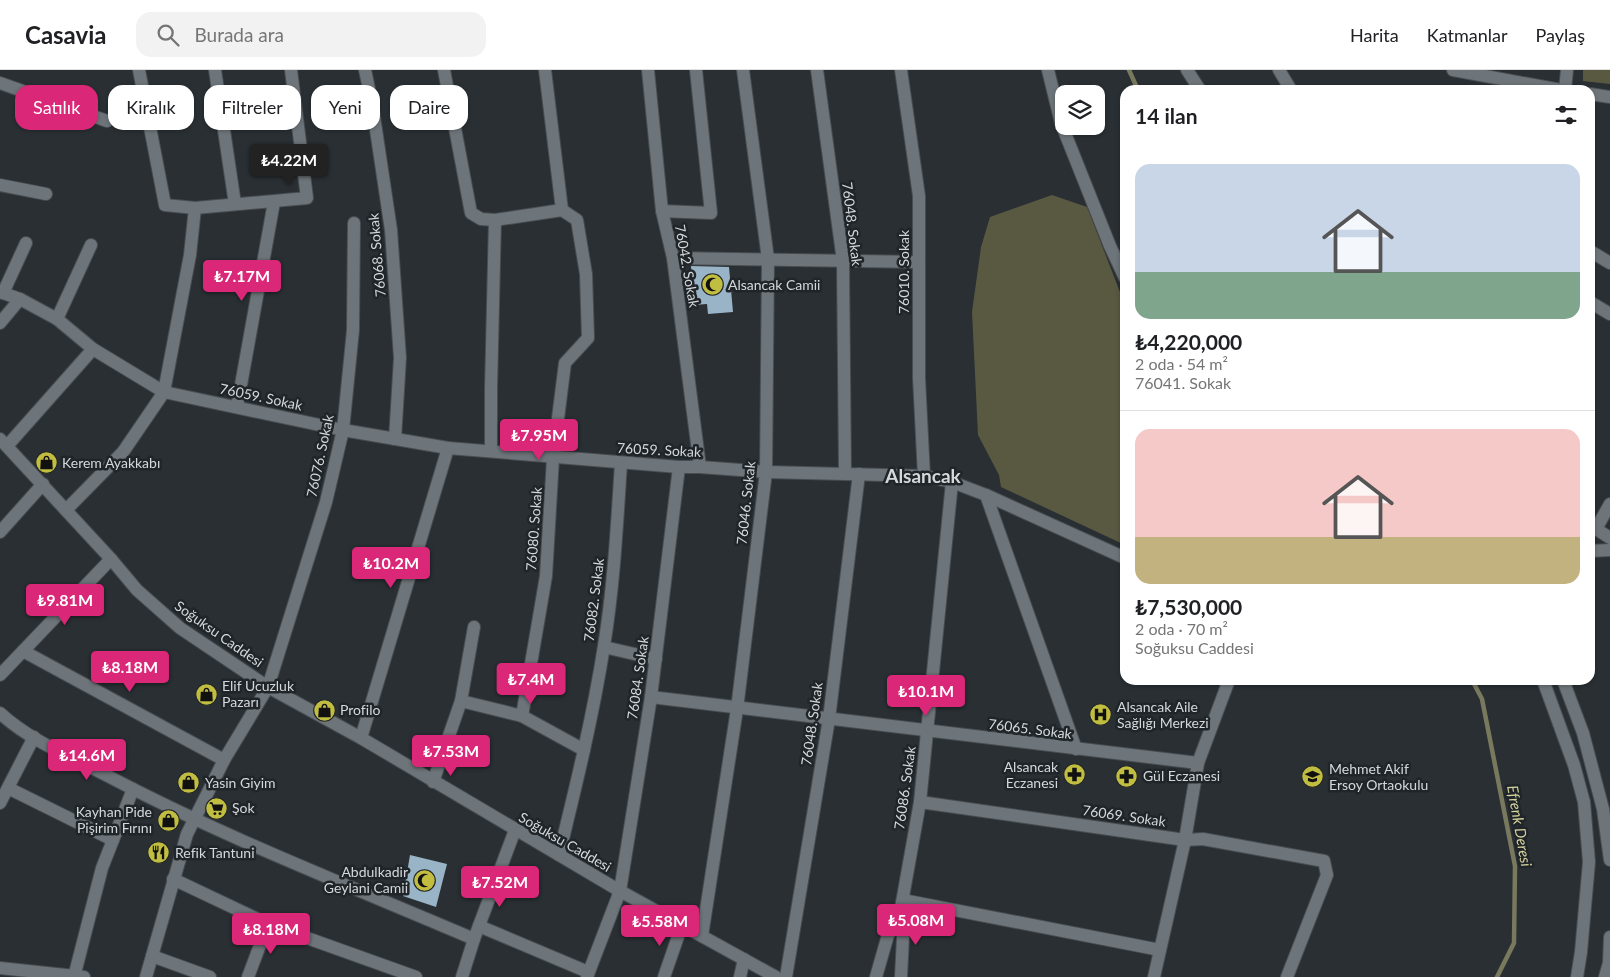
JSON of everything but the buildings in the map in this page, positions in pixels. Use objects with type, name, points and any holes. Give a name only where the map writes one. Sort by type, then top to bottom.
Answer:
[{"type":"street","points":[[139,70],[165,205],[195,208],[307,198],[291,70]]},
{"type":"street","points":[[215,70],[235,204]]},
{"type":"street","name":"76068. Sokak","points":[[365,70],[372,103],[391,230],[400,358],[395,439]]},
{"type":"street","points":[[444,70],[471,213],[481,219],[495,220],[562,210],[545,70]]},
{"type":"street","name":"76042. Sokak","points":[[648,70],[662,211],[673,258],[700,466]]},
{"type":"street","points":[[662,211],[711,213],[696,70]]},
{"type":"street","name":"76046. Sokak","points":[[702,936],[737,709],[766,472],[768,260],[743,70]]},
{"type":"street","name":"76048. Sokak","points":[[817,70],[843,261],[844,473]]},
{"type":"street","name":"76010. Sokak","points":[[901,70],[919,196],[919,378],[924,476]]},
{"type":"street","points":[[1048,70],[1061,123],[1120,267]]},
{"type":"street","points":[[1187,70],[1197,85]]},
{"type":"street","points":[[1279,70],[1288,85]]},
{"type":"street","points":[[1453,70],[1534,85]]},
{"type":"street","points":[[1566,85],[1567,70]]},
{"type":"street","points":[[0,83],[107,121]]},
{"type":"street","points":[[1595,95],[1610,97]]},
{"type":"street","points":[[0,185],[46,194]]},
{"type":"street","points":[[237,407],[274,202]]},
{"type":"street","points":[[66,510],[123,452],[164,392],[190,255],[195,208]]},
{"type":"street","name":"76080. Sokak","points":[[522,716],[546,576],[553,458],[565,363],[588,338],[586,274],[577,220],[562,210]]},
{"type":"street","points":[[491,451],[495,220]]},
{"type":"street","name":"76076. Sokak","points":[[146,977],[187,834],[224,760],[268,687],[326,502],[343,430],[352,330],[354,223]]},
{"type":"street","points":[[1,293],[26,244]]},
{"type":"street","points":[[57,319],[91,245]]},
{"type":"street","points":[[1595,254],[1610,263]]},
{"type":"street","points":[[673,258],[919,262]]},
{"type":"street","name":"76059. Sokak","points":[[1,293],[20,299],[57,319],[93,349],[164,392],[343,430],[448,448],[679,467],[700,466],[766,472],[924,476],[952,482],[986,495],[1120,556]]},
{"type":"street","points":[[0,323],[20,299]]},
{"type":"street","points":[[1595,306],[1610,314]]},
{"type":"street","points":[[3,443],[93,349]]},
{"type":"street","name":"Soğuksu Caddesi","points":[[3,443],[43,484],[137,590],[180,628],[268,687],[361,738],[620,891],[776,977]]},
{"type":"street","points":[[361,738],[448,448]]},
{"type":"street","name":"76082. Sokak","points":[[559,855],[584,750],[604,647],[613,578],[621,463]]},
{"type":"street","name":"76084. Sokak","points":[[587,975],[620,891],[651,697],[679,467]]},
{"type":"street","name":"76048. Sokak","points":[[786,977],[829,719],[859,474]]},
{"type":"street","name":"76086. Sokak","points":[[876,977],[888,935],[898,918],[903,900],[920,802],[952,482]]},
{"type":"street","points":[[0,532],[43,484]]},
{"type":"street","points":[[986,495],[1076,749]]},
{"type":"street","points":[[1595,524],[1610,504]]},
{"type":"street","points":[[1595,528],[1610,538]]},
{"type":"street","points":[[1595,551],[1610,550]]},
{"type":"street","points":[[0,675],[111,559]]},
{"type":"street","points":[[433,782],[461,700],[474,627]]},
{"type":"street","points":[[604,647],[656,659]]},
{"type":"street","points":[[23,651],[224,760]]},
{"type":"street","points":[[1154,977],[1186,840],[1198,763],[1227,685]]},
{"type":"street","points":[[1545,685],[1574,765],[1584,802],[1589,862],[1577,977]]},
{"type":"street","points":[[1565,685],[1583,733],[1603,809],[1610,860]]},
{"type":"street","name":"76065. Sokak","points":[[651,697],[737,709],[1198,763]]},
{"type":"street","points":[[461,700],[522,716],[584,750]]},
{"type":"street","points":[[0,713],[34,737],[194,819],[474,939]]},
{"type":"street","points":[[0,802],[34,737]]},
{"type":"street","points":[[8,788],[112,840]]},
{"type":"street","points":[[0,968],[77,977],[102,868],[133,789]]},
{"type":"street","name":"76069. Sokak","points":[[920,802],[1186,840],[1203,839],[1324,862],[1327,875],[1287,977]]},
{"type":"street","points":[[462,977],[474,939],[515,830]]},
{"type":"street","points":[[173,880],[268,924],[416,977]]},
{"type":"street","points":[[903,900],[1160,950]]},
{"type":"street","name":"76086. Sokak","points":[[898,918],[903,937],[901,977]]},
{"type":"street","points":[[248,977],[268,924]]},
{"type":"street","points":[[664,977],[682,925]]},
{"type":"street","points":[[479,926],[587,975]]},
{"type":"street","points":[[1605,977],[1609,963],[1610,937]]},
{"type":"street","points":[[152,956],[210,977]]},
{"type":"street","points":[[740,977],[744,959]]},
{"type":"green space","points":[[1583,70],[1610,70],[1610,84],[1583,81]]},
{"type":"green space","points":[[1052,195],[1087,207],[1120,292],[1120,543],[1001,487],[999,475],[978,435],[972,312],[981,247],[990,217]]},
{"type":"waterway","name":"Efrenk Deresi","points":[[1129,70],[1136,85]]},
{"type":"waterway","name":"Efrenk Deresi","points":[[1475,685],[1482,699],[1515,866],[1514,943],[1497,977]]},
{"type":"place","name":"Alsancak Camii","points":[[712,285]]},
{"type":"place","name":"Kerem Ayakkabı","points":[[46,463]]},
{"type":"place","name":"Elif Ucuzluk Pazarı","points":[[206,694]]},
{"type":"place","name":"Profilo","points":[[324,710]]},
{"type":"place","name":"Alsancak Aile Sağlığı Merkezi","points":[[1101,715]]},
{"type":"place","name":"Alsancak Eczanesi","points":[[1074,775]]},
{"type":"place","name":"Gül Eczanesi","points":[[1127,776]]},
{"type":"place","name":"Mehmet Akif Ersoy Ortaokulu","points":[[1313,777]]},
{"type":"place","name":"Yasin Giyim","points":[[189,783]]},
{"type":"place","name":"Şok","points":[[216,808]]},
{"type":"place","name":"Kayhan Pide Pişirim Fırını","points":[[168,820]]},
{"type":"place","name":"Refik Tantuni","points":[[159,853]]},
{"type":"place","name":"Abdulkadir Geylani Camii","points":[[424,880]]},
{"type":"district","name":"Alsancak","points":[[923,476]]}]
